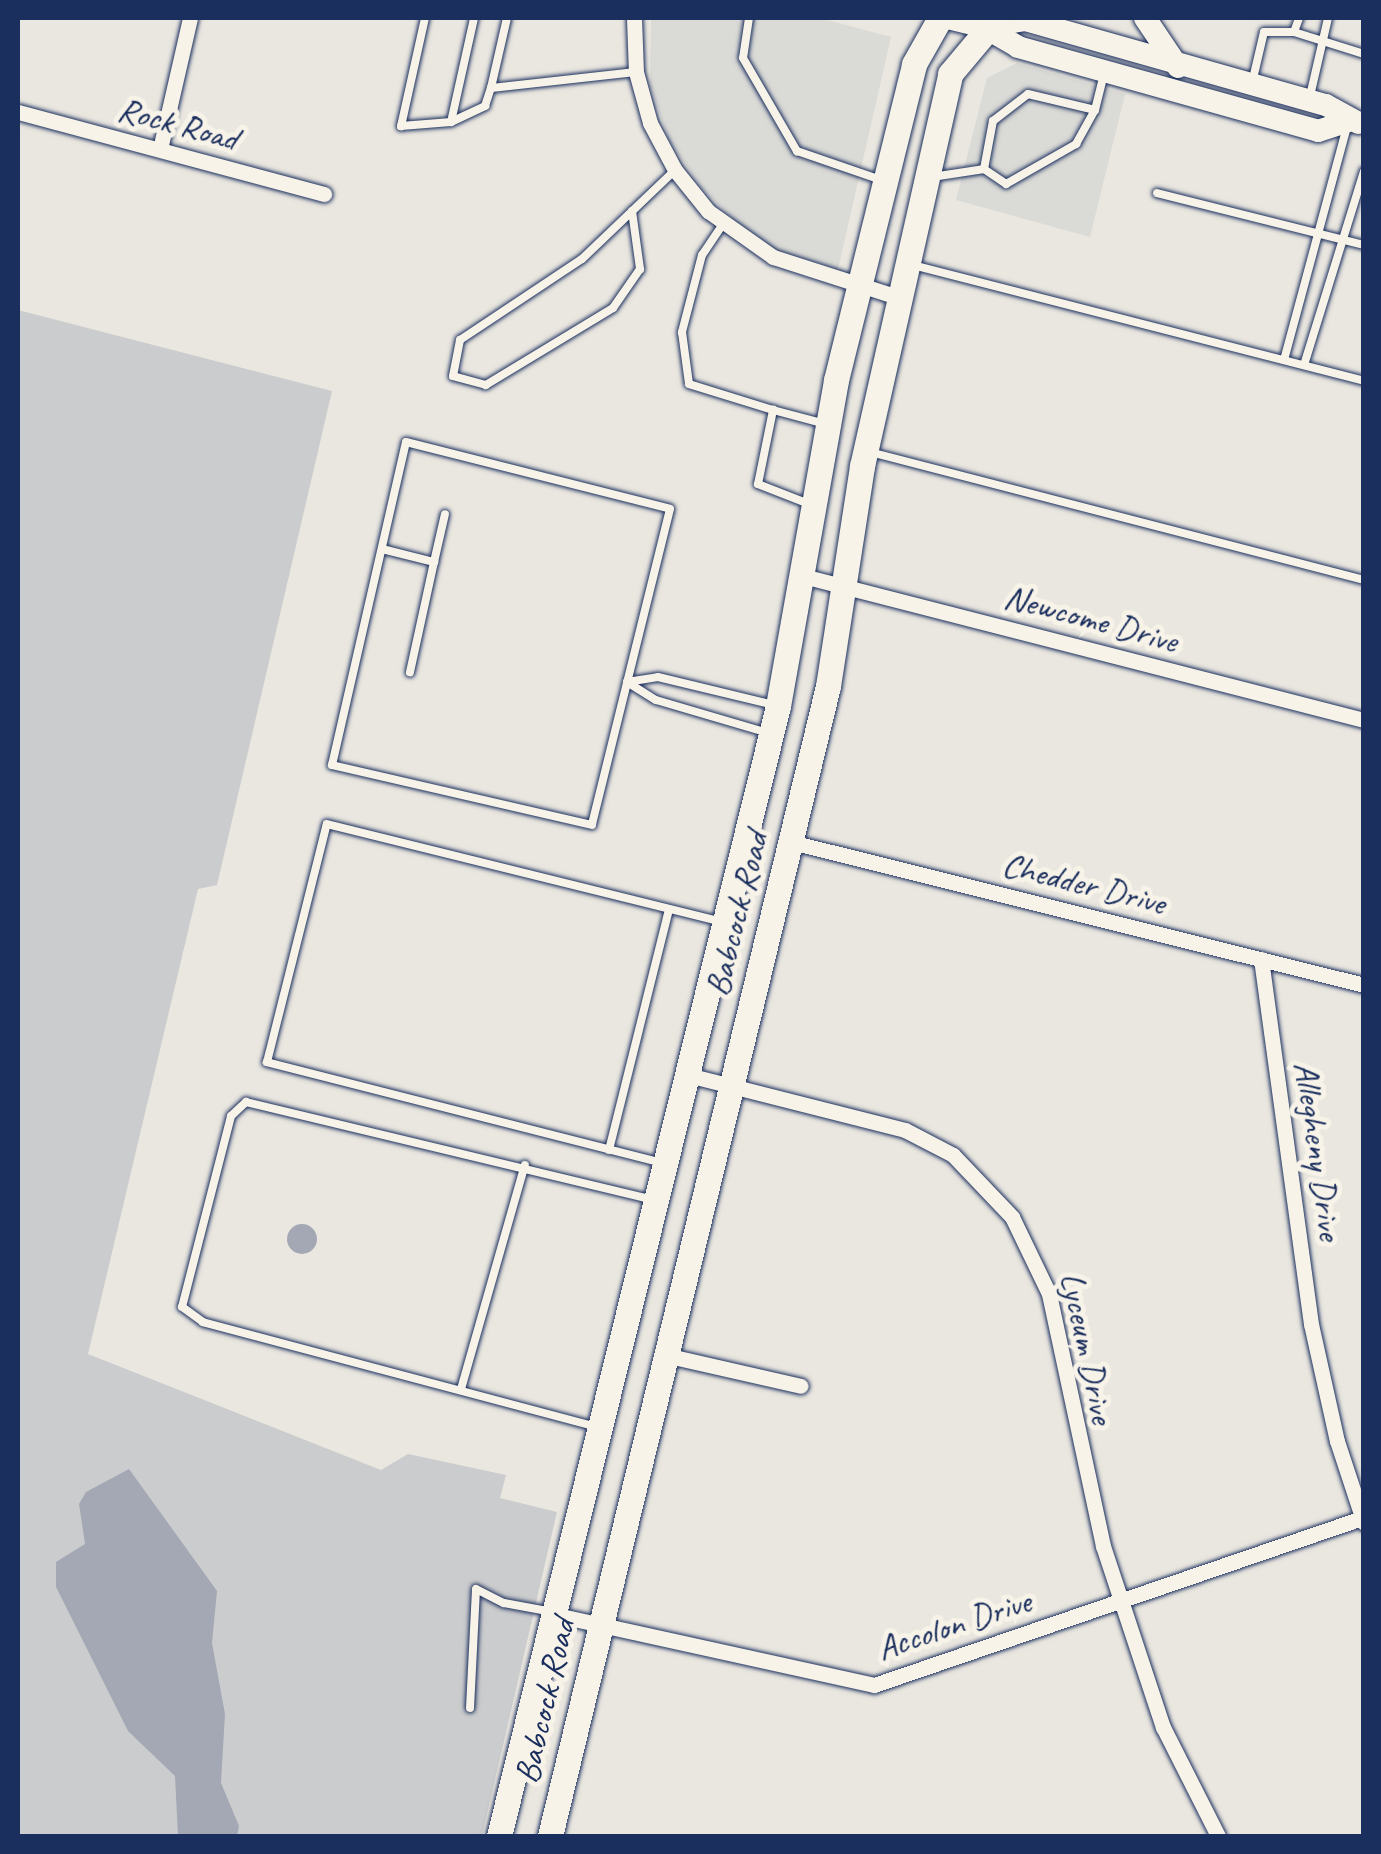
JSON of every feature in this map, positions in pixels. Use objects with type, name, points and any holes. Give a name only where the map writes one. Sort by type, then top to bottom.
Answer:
[{"type":"main road","name":"Babcock Road","points":[[499,1836],[772,734],[828,424],[859,287],[914,64],[940,18]]},
{"type":"main road","points":[[948,18],[1026,20],[1178,67],[1309,100],[1356,123]]},
{"type":"main road","points":[[1145,18],[1178,67]]},
{"type":"main road","name":"Babcock Road","points":[[550,1836],[791,842],[844,582],[865,450],[950,74],[991,22]]},
{"type":"main road","points":[[991,22],[1018,47],[1104,72],[1318,130],[1356,123]]},
{"type":"street","points":[[160,149],[190,18]]},
{"type":"street","points":[[634,18],[636,72],[650,123],[674,170],[723,224],[773,257],[901,298]]},
{"type":"street","name":"Rock Road","points":[[18,112],[324,194]]},
{"type":"street","name":"Newcome Drive","points":[[803,576],[844,582],[1364,720]]},
{"type":"street","name":"Chedder Drive","points":[[791,842],[1364,985]]},
{"type":"street","name":"Allegheny Drive","points":[[1261,959],[1311,1324],[1362,1521]]},
{"type":"street","name":"Lyceum Drive","points":[[688,1075],[867,1118],[935,1143],[975,1174],[1012,1217],[1049,1294],[1086,1484],[1164,1726],[1218,1836]]},
{"type":"street","points":[[665,1355],[801,1386]]},
{"type":"street","name":"Accolon Drive","points":[[556,1614],[874,1685],[1362,1521]]},
{"type":"lane","points":[[424,18],[401,126],[451,122],[484,106],[507,18]]},
{"type":"lane","points":[[451,122],[474,18]]},
{"type":"lane","points":[[749,18],[743,58],[797,151],[885,181]]},
{"type":"lane","points":[[1294,32],[1299,18]]},
{"type":"lane","points":[[1309,100],[1328,18]]},
{"type":"lane","points":[[1251,86],[1264,32],[1294,32],[1320,44],[1364,54]]},
{"type":"lane","points":[[491,88],[636,72]]},
{"type":"lane","points":[[928,177],[984,169],[1006,184],[1076,144],[1095,110],[1104,72]]},
{"type":"lane","points":[[984,169],[993,121],[1028,94],[1095,110]]},
{"type":"lane","points":[[1284,360],[1317,234],[1356,123]]},
{"type":"lane","points":[[632,211],[640,269],[613,308],[486,385],[452,376],[460,340],[582,258],[674,170]]},
{"type":"lane","points":[[1304,365],[1364,171]]},
{"type":"lane","points":[[1157,193],[1364,246]]},
{"type":"lane","points":[[723,224],[702,255],[682,332],[689,384],[828,424]]},
{"type":"lane","points":[[908,264],[1364,381]]},
{"type":"lane","points":[[773,410],[758,484],[813,506]]},
{"type":"lane","points":[[406,442],[670,510],[627,682],[592,826],[332,765],[406,442]]},
{"type":"lane","points":[[865,450],[1364,580]]},
{"type":"lane","points":[[410,672],[445,514]]},
{"type":"lane","points":[[382,549],[434,562]]},
{"type":"lane","points":[[627,682],[658,678],[778,706]]},
{"type":"lane","points":[[627,682],[656,700],[772,734]]},
{"type":"lane","points":[[666,1164],[267,1062],[327,824],[726,923]]},
{"type":"lane","points":[[609,1150],[670,909]]},
{"type":"lane","points":[[602,1428],[187,1317],[182,1307],[232,1116],[246,1102],[525,1165],[658,1200]]},
{"type":"lane","points":[[461,1390],[525,1165]]},
{"type":"lane","points":[[470,1708],[476,1589],[504,1603],[556,1614]]},
{"type":"shaded area","points":[[651,18],[820,18],[891,37],[838,269],[757,244],[701,187],[669,140],[650,85]]},
{"type":"shaded area","points":[[1017,63],[1125,94],[1090,237],[956,200],[987,78]]},
{"type":"shaded area","points":[[18,310],[332,391],[217,885],[198,889],[88,1354],[381,1470],[408,1454],[506,1475],[500,1498],[557,1512],[482,1836],[18,1836]]},
{"type":"shaded area","points":[[302,1224],[316,1233],[317,1239],[308,1253],[302,1254],[288,1245],[287,1239],[296,1225]]},
{"type":"shaded area","points":[[129,1469],[217,1591],[212,1643],[225,1714],[221,1783],[239,1826],[237,1836],[178,1836],[175,1776],[128,1731],[56,1587],[56,1562],[85,1544],[79,1504],[86,1492]]}]
